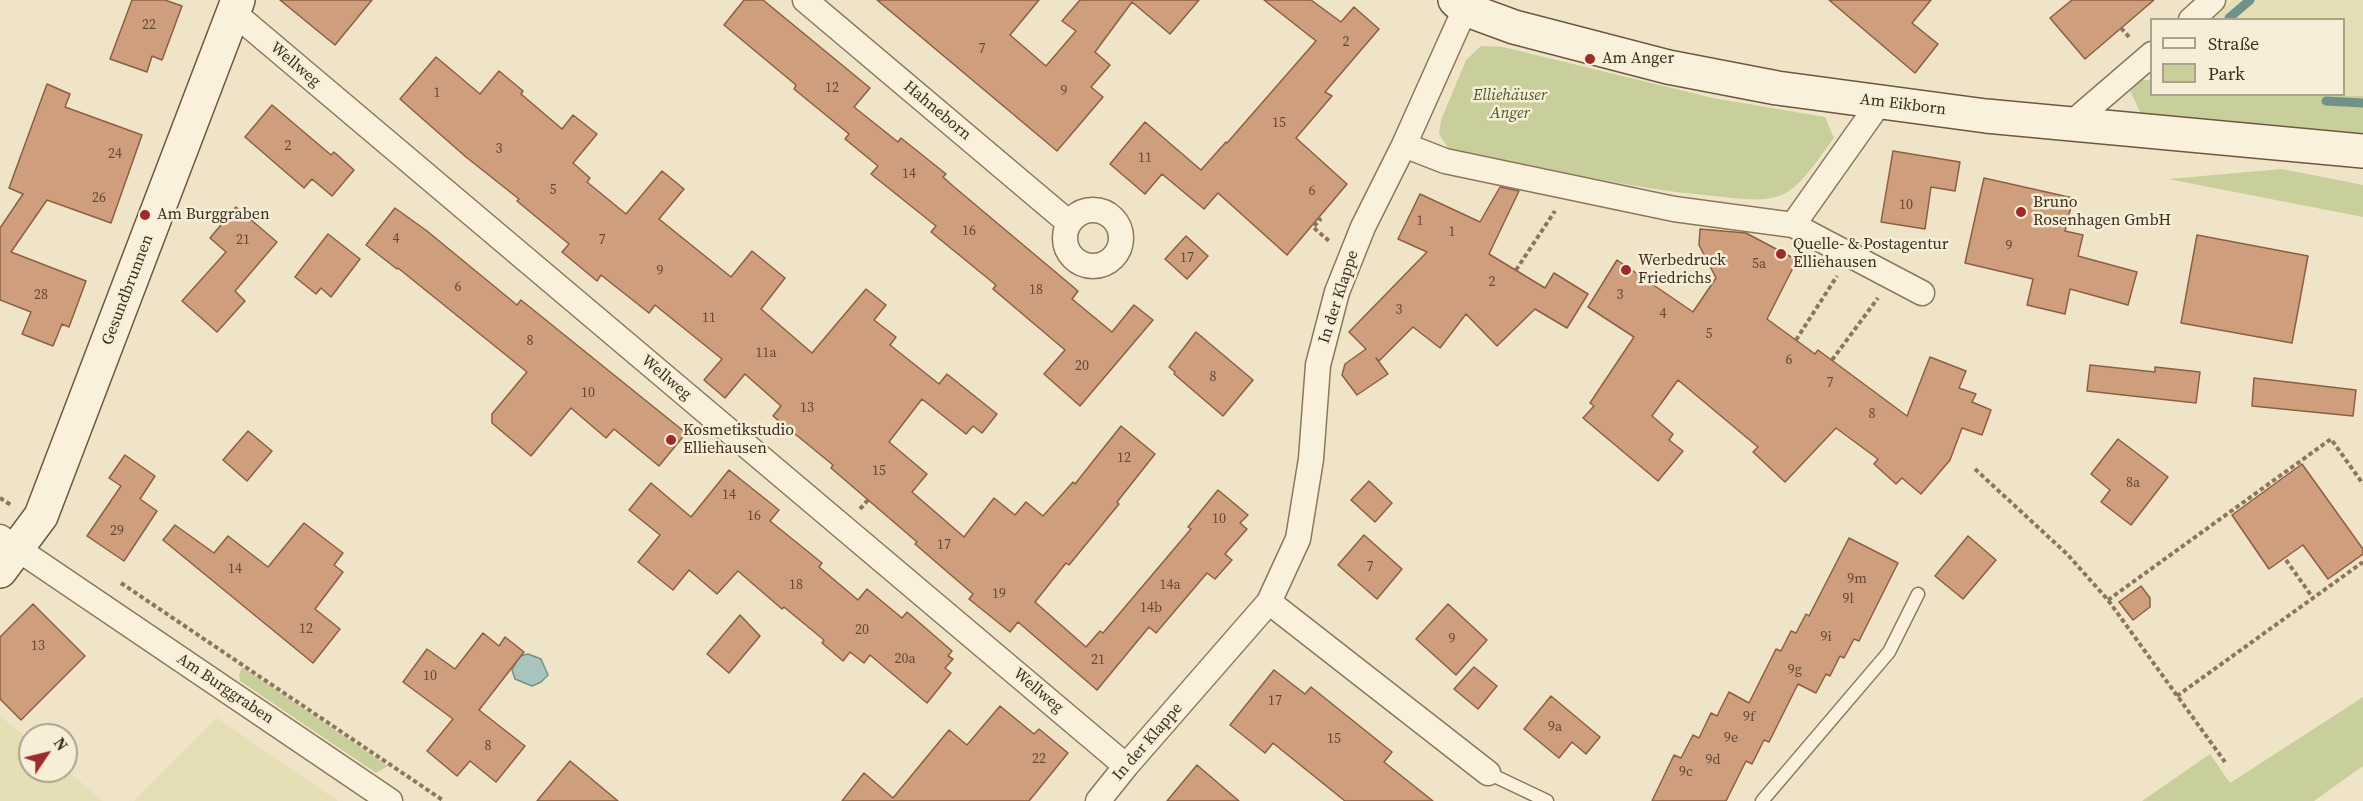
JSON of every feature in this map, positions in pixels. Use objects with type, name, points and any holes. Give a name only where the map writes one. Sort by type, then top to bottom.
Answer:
[{"type":"street","name":"Hahneborn","points":[[805,0],[1068,222]]},
{"type":"street","points":[[2193,18],[2213,0]]},
{"type":"street","name":"Am Eikborn","points":[[1460,5],[1514,27],[1668,67],[1777,88],[1986,116],[2073,122],[2363,151]]},
{"type":"street","name":"In der Klappe","points":[[1098,801],[1269,602],[1298,539],[1311,459],[1318,365],[1337,292],[1363,227],[1404,145],[1460,5]]},
{"type":"street","name":"Gesundbrunnen","points":[[6,553],[41,516],[236,7]]},
{"type":"street","name":"Wellweg","points":[[236,7],[1126,766]]},
{"type":"street","points":[[2073,122],[2150,55]]},
{"type":"street","points":[[1793,225],[1880,102]]},
{"type":"street","points":[[1404,145],[1445,161],[1570,188],[1674,209],[1793,225],[1922,293]]},
{"type":"street","name":"Am Burggraben","points":[[6,553],[390,801]]},
{"type":"street","points":[[1269,602],[1488,773]]},
{"type":"lane","points":[[1762,801],[1889,652],[1918,594]]},
{"type":"lane","points":[[1488,773],[1547,801]]},
{"type":"path","points":[[1516,270],[1570,188]]},
{"type":"path","points":[[1796,340],[1850,255]]},
{"type":"path","points":[[1832,360],[1892,278]]},
{"type":"path","points":[[2108,600],[2331,439],[2363,484]]},
{"type":"path","points":[[1975,469],[2067,554],[2108,600],[2225,762]]},
{"type":"path","points":[[0,498],[10,505],[26,506],[41,516]]},
{"type":"path","points":[[2286,560],[2313,598]]},
{"type":"path","points":[[2177,696],[2363,562]]},
{"type":"path","points":[[112,577],[444,801]]},
{"type":"shaded area","points":[[2233,0],[2363,0],[2363,96],[2345,95],[2345,18],[2213,18]]},
{"type":"shaded area","points":[[0,716],[18,730],[18,783],[78,783],[78,780],[103,801],[0,801]]},
{"type":"shaded area","points":[[217,718],[338,801],[134,801]]},
{"type":"green space","name":"Elliehäuser Anger","points":[[1481,46],[1503,47],[1713,98],[1825,117],[1834,138],[1797,185],[1782,195],[1757,199],[1647,188],[1448,148],[1439,134],[1441,120],[1466,60]]},
{"type":"green space","points":[[2142,80],[2150,80],[2150,96],[2363,96],[2363,136],[2141,114],[2130,91]]},
{"type":"green space","points":[[2282,169],[2363,185],[2363,217],[2168,179]]},
{"type":"green space","points":[[242,667],[388,766],[376,773],[240,681],[239,675]]},
{"type":"green space","points":[[2363,697],[2363,766],[2314,801],[2142,801],[2210,754],[2230,783]]},
{"type":"water","points":[[528,654],[541,659],[548,675],[541,682],[532,686],[515,679],[512,670],[520,656]]},
{"type":"building","points":[[132,0],[165,0],[182,6],[162,60],[152,56],[147,72],[110,59]]},
{"type":"building","points":[[280,0],[372,0],[335,45]]},
{"type":"building","points":[[744,0],[763,0],[870,88],[854,107],[898,142],[901,138],[946,174],[943,177],[953,186],[1078,291],[1072,299],[1112,332],[1134,305],[1153,320],[1080,406],[1044,374],[1065,350],[993,289],[996,285],[931,232],[936,226],[871,174],[878,166],[845,139],[849,134],[794,89],[796,85],[724,25]]},
{"type":"building","points":[[877,0],[1039,0],[1010,35],[1046,66],[1076,31],[1062,21],[1080,0],[1199,0],[1170,34],[1132,2],[1095,52],[1110,65],[1091,87],[1103,97],[1057,151]]},
{"type":"building","points":[[1264,0],[1311,0],[1341,22],[1354,7],[1379,29],[1325,92],[1332,96],[1296,138],[1347,184],[1287,255],[1218,193],[1204,209],[1162,174],[1145,194],[1110,164],[1145,122],[1201,170],[1227,143],[1316,41]]},
{"type":"building","points":[[1829,0],[1931,0],[1912,23],[1938,44],[1915,73]]},
{"type":"building","points":[[2072,0],[2154,0],[2085,59],[2050,18]]},
{"type":"building","points":[[436,57],[480,94],[499,71],[523,91],[521,94],[562,129],[573,115],[597,134],[573,163],[590,178],[587,182],[626,214],[662,171],[684,189],[659,219],[731,277],[752,251],[785,278],[761,309],[812,353],[866,289],[886,305],[874,320],[896,337],[890,345],[939,384],[947,374],[997,414],[982,433],[973,426],[966,434],[922,399],[889,442],[927,474],[912,492],[964,537],[994,498],[1015,515],[1026,502],[1043,516],[1073,482],[1075,484],[1121,426],[1155,454],[1117,502],[1119,504],[1069,565],[1066,563],[1035,602],[1086,647],[1100,631],[1103,633],[1191,529],[1188,527],[1218,490],[1248,515],[1240,523],[1247,529],[1225,554],[1232,560],[1215,579],[1207,573],[1156,633],[1149,627],[1097,690],[1018,622],[1010,632],[969,599],[973,594],[831,468],[833,465],[773,416],[781,406],[745,374],[725,398],[704,380],[722,359],[655,305],[649,313],[601,275],[597,281],[562,252],[569,244],[400,99]]},
{"type":"building","points":[[47,84],[70,94],[65,107],[142,135],[111,223],[47,200],[11,252],[86,281],[69,327],[62,324],[53,346],[22,334],[31,312],[0,300],[0,228],[23,194],[9,188]]},
{"type":"building","points":[[272,105],[331,155],[334,152],[354,170],[332,196],[312,179],[304,188],[245,137]]},
{"type":"building","points":[[1893,151],[1960,162],[1955,191],[1931,187],[1925,229],[1881,222]]},
{"type":"building","points":[[1984,178],[2073,198],[2065,231],[2083,235],[2078,256],[2137,272],[2128,305],[2070,289],[2065,314],[2027,305],[2033,279],[1965,263]]},
{"type":"building","points":[[1500,187],[1519,191],[1489,254],[1545,288],[1554,273],[1588,294],[1567,328],[1535,309],[1497,346],[1466,314],[1440,348],[1413,327],[1379,361],[1376,358],[1388,374],[1357,395],[1342,375],[1345,364],[1366,349],[1349,332],[1427,252],[1398,239],[1420,194],[1480,222]]},
{"type":"building","points":[[236,207],[277,242],[235,291],[245,301],[217,332],[182,301],[226,252],[210,238]]},
{"type":"building","points":[[395,208],[427,231],[517,305],[521,300],[686,433],[659,466],[614,429],[606,438],[571,408],[531,456],[492,423],[492,414],[527,372],[366,245]]},
{"type":"building","points":[[1700,229],[1746,233],[1797,260],[1767,319],[1815,354],[1818,350],[1907,416],[1930,357],[1966,371],[1959,388],[1976,394],[1972,402],[1991,410],[1982,435],[1962,428],[1950,460],[1921,494],[1902,478],[1896,484],[1874,464],[1878,459],[1836,428],[1785,482],[1753,452],[1758,447],[1678,380],[1652,416],[1673,434],[1669,440],[1683,451],[1658,481],[1583,418],[1594,406],[1590,403],[1634,337],[1588,307],[1617,260],[1693,312],[1716,278],[1699,245]]},
{"type":"building","points":[[328,234],[360,259],[331,297],[321,288],[316,294],[295,277]]},
{"type":"building","points":[[2197,235],[2308,256],[2292,343],[2181,323]]},
{"type":"building","points":[[1186,236],[1208,256],[1187,279],[1165,259]]},
{"type":"building","points":[[1196,332],[1253,380],[1223,416],[1174,374],[1175,372],[1169,367]]},
{"type":"building","points":[[2090,365],[2155,372],[2155,367],[2200,372],[2196,403],[2087,391]]},
{"type":"building","points":[[2254,378],[2356,390],[2353,416],[2252,406]]},
{"type":"building","points":[[248,431],[272,451],[247,481],[223,460]]},
{"type":"building","points":[[2118,439],[2168,477],[2131,525],[2101,502],[2110,490],[2091,474]]},
{"type":"building","points":[[125,455],[155,476],[140,499],[157,511],[124,561],[87,536],[121,486],[109,478]]},
{"type":"building","points":[[2302,464],[2363,549],[2363,554],[2328,579],[2303,545],[2269,569],[2232,515]]},
{"type":"building","points":[[729,470],[779,510],[770,521],[822,563],[819,567],[858,600],[867,589],[902,618],[907,612],[952,651],[948,656],[953,659],[945,668],[951,673],[927,703],[870,655],[864,663],[850,652],[843,661],[822,643],[824,640],[784,607],[782,609],[738,571],[717,594],[689,570],[673,590],[638,562],[660,535],[629,510],[651,483],[691,517]]},
{"type":"building","points":[[1369,481],[1392,503],[1375,522],[1351,500]]},
{"type":"building","points":[[304,523],[343,553],[334,565],[343,572],[315,609],[340,629],[313,663],[163,540],[175,525],[214,553],[228,536],[268,567]]},
{"type":"building","points":[[1364,535],[1402,569],[1377,599],[1338,565]]},
{"type":"building","points":[[1968,536],[1996,560],[1963,599],[1935,576]]},
{"type":"building","points":[[1849,538],[1898,563],[1859,641],[1854,639],[1844,658],[1840,656],[1830,676],[1826,674],[1816,693],[1798,684],[1769,742],[1764,740],[1752,764],[1746,761],[1726,801],[1652,801],[1674,755],[1681,758],[1693,735],[1699,738],[1711,713],[1717,716],[1729,692],[1749,703],[1776,649],[1781,651],[1791,631],[1796,633],[1806,614],[1809,616]]},
{"type":"building","points":[[2141,586],[2150,598],[2150,607],[2133,620],[2119,602]]},
{"type":"building","points":[[33,604],[85,656],[21,720],[0,699],[0,637]]},
{"type":"building","points":[[1448,604],[1487,640],[1456,675],[1416,639]]},
{"type":"building","points":[[740,615],[760,636],[729,673],[707,654]]},
{"type":"building","points":[[483,633],[499,646],[505,637],[524,652],[479,710],[525,746],[496,782],[470,761],[457,776],[427,751],[453,719],[403,682],[427,649],[455,669]]},
{"type":"building","points":[[1474,667],[1497,686],[1478,709],[1454,689]]},
{"type":"building","points":[[1274,670],[1305,694],[1311,687],[1392,752],[1384,762],[1433,801],[1345,801],[1273,743],[1265,753],[1230,725]]},
{"type":"building","points":[[1551,696],[1600,737],[1586,754],[1572,742],[1559,758],[1524,729]]},
{"type":"building","points":[[1000,706],[1034,734],[1039,729],[1068,753],[1029,801],[842,801],[864,773],[893,798],[949,730],[967,745]]},
{"type":"building","points":[[570,761],[618,801],[537,801]]},
{"type":"building","points":[[1197,765],[1239,801],[1167,801]]},
{"type":"waterway","points":[[2229,18],[2250,0]]},
{"type":"waterway","points":[[2326,101],[2363,103]]},
{"type":"place","name":"Am Anger","points":[[1590,59]]},
{"type":"place","name":"Bruno Rosenhagen GmbH","points":[[2021,212]]},
{"type":"place","name":"Am Burggraben","points":[[145,215]]},
{"type":"place","name":"Quelle- & Postagentur Elliehausen","points":[[1781,254]]},
{"type":"place","name":"Werbedruck Friedrichs","points":[[1626,270]]},
{"type":"place","name":"Kosmetikstudio Elliehausen","points":[[671,440]]}]
